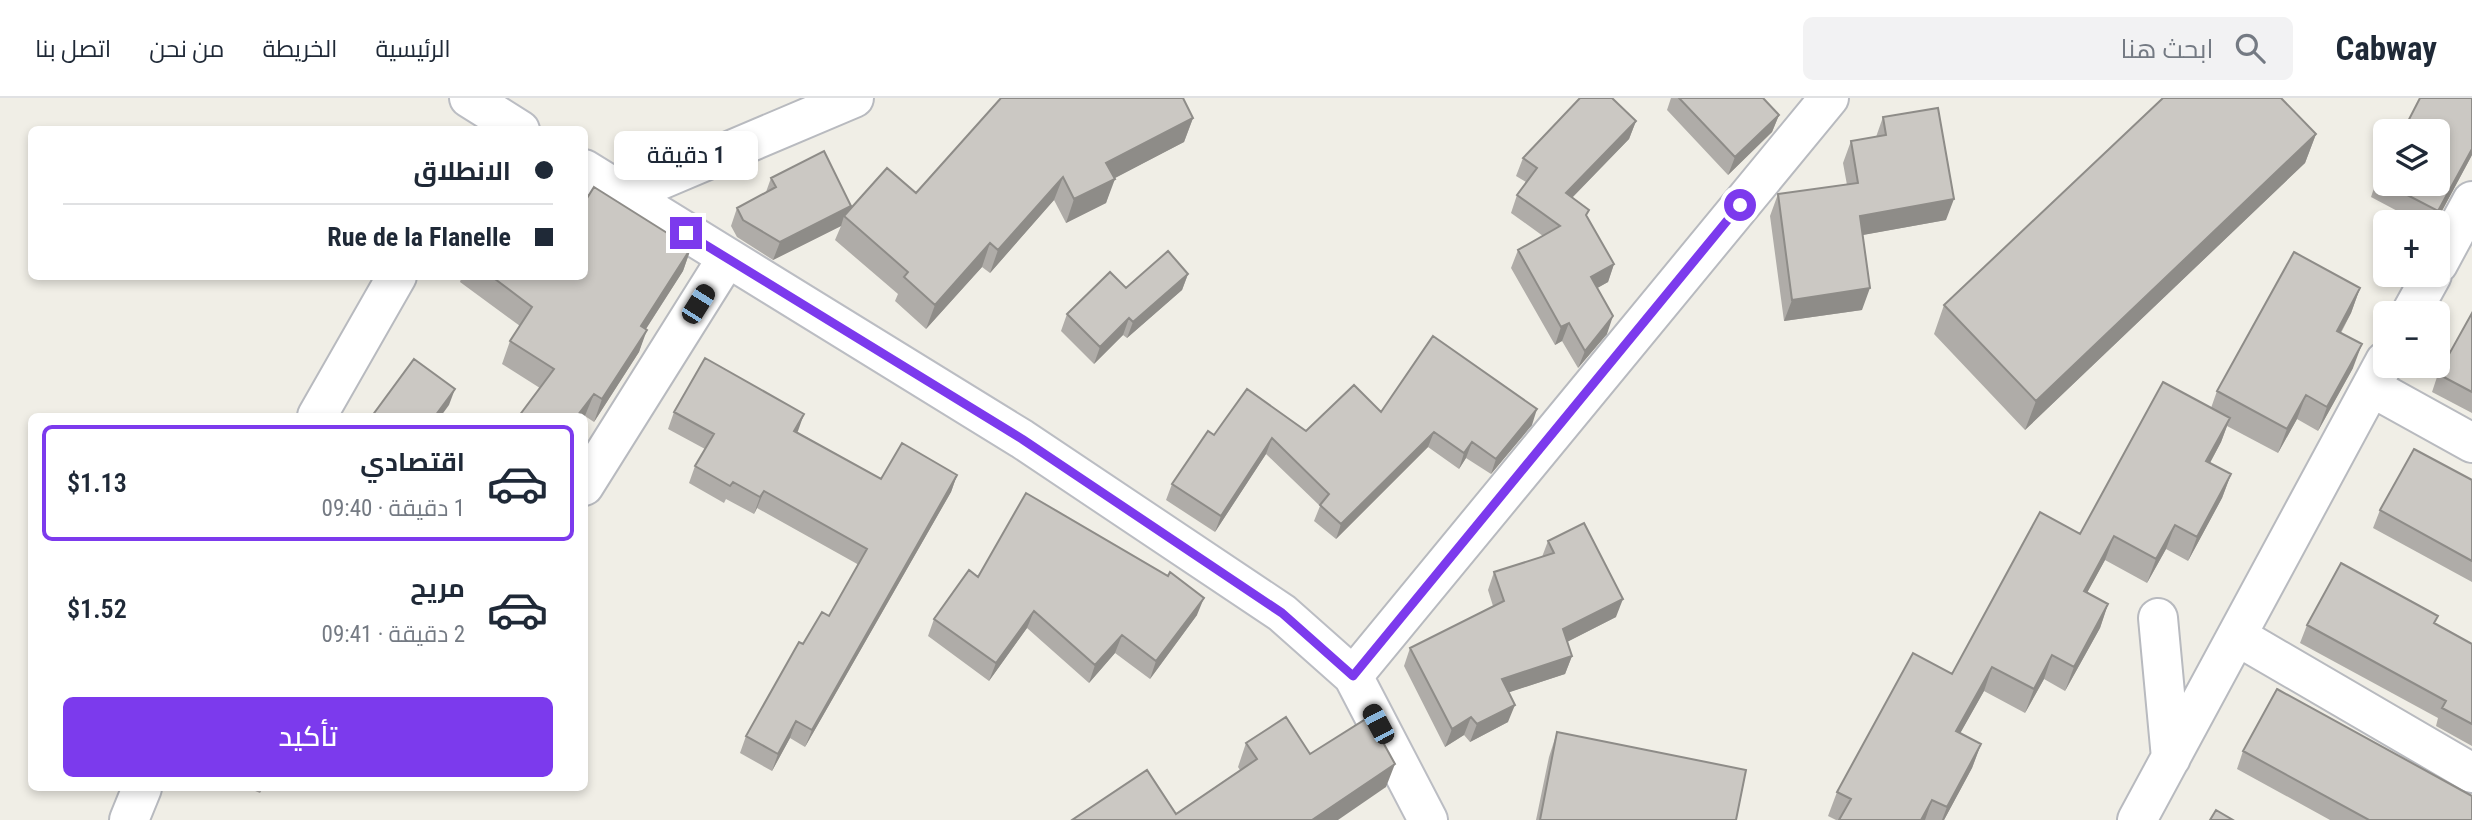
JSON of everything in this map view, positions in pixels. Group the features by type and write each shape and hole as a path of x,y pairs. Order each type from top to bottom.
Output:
{"street":[{"path":"625,195 854,98"},
{"path":"1353,676 1829,98"},
{"path":"588,172 1022,439 1282,613 1353,676 1428,820"},
{"path":"2450,242 2472,201"},
{"path":"588,480 727,258"},
{"path":"319,413 395,280"},
{"path":"2137,820 2376,378"},
{"path":"2383,378 2472,443"},
{"path":"2158,618 2171,758"},
{"path":"2237,636 2472,773"},
{"path":"129,820 141,791"}],"building":[{"path":"1001,98 1183,98 1193,118 1106,163 1115,179 1074,199 1063,177 998,250 990,243 935,305 904,277 908,272 844,216 887,168 916,193"},
{"path":"1580,98 1612,98 1636,121 1566,193 1589,210 1586,215 1614,264 1591,277 1613,316 1585,351 1569,323 1561,327 1518,250 1560,226 1517,195 1537,168 1523,158"},
{"path":"1679,98 1763,98 1779,115 1735,157"},
{"path":"2163,98 2281,98 2316,134 2036,401 1944,305"},
{"path":"2420,98 2472,98 2472,149 2450,189 2450,119 2409,119"},
{"path":"1938,108 1954,199 1860,216 1870,288 1792,300 1778,194 1858,183 1851,141 1886,135 1883,117"},
{"path":"824,151 851,206 780,242 743,220 737,208 776,187 771,178"},
{"path":"594,187 691,248 641,326 647,330 602,399 594,394 579,413 521,413 554,369 510,341 532,307 496,280 588,280 588,197"},
{"path":"2409,196 2446,196 2436,210"},
{"path":"1168,251 1188,274 1133,322 1129,318 1100,347 1067,314 1110,272 1126,288"},
{"path":"2294,252 2360,288 2337,331 2362,344 2327,407 2306,395 2287,429 2217,391"},
{"path":"2472,313 2472,392 2446,378 2450,378 2450,352"},
{"path":"1433,336 1537,409 1496,459 1472,442 1464,453 1434,432 1341,524 1320,505 1329,494 1272,438 1221,516 1172,484 1208,431 1214,435 1247,389 1306,431 1354,385 1381,412"},
{"path":"705,358 804,414 794,431 881,479 902,443 957,475 812,730 796,721 778,754 746,736 799,642 803,644 822,612 829,616 867,549 764,491 760,497 733,482 730,486 695,466 714,434 674,412"},
{"path":"414,359 455,389 437,413 374,413"},
{"path":"2163,382 2230,418 2206,461 2231,474 2197,537 2175,525 2156,559 2114,536 2084,591 2108,604 2074,667 2052,655 2034,689 1992,667 1956,731 1981,744 1947,807 1932,800 1921,820 1839,820 1851,799 1837,792 1913,653 1952,674 2040,512 2080,534"},
{"path":"2414,449 2472,480 2472,561 2380,510"},
{"path":"1026,493 1168,576 1170,572 1204,598 1156,661 1122,635 1095,665 1034,611 996,663 934,619 969,570 978,577"},
{"path":"1584,523 1623,599 1563,629 1572,656 1502,679 1515,705 1477,724 1471,717 1452,729 1410,648 1504,601 1494,572 1554,553 1548,541"},
{"path":"2341,563 2438,616 2434,623 2472,644 2472,724 2442,708 2446,701 2307,625"},
{"path":"2277,689 2472,796 2472,820 2369,820 2243,751"},
{"path":"1286,717 1310,754 1369,717 1395,764 1312,820 1072,820 1147,770 1176,814 1257,759 1246,743"},
{"path":"1557,732 1746,770 1736,820 1540,820"},
{"path":"2216,810 2233,820 2210,820"}],"route":[{"path":"686,233 1022,439 1282,613 1353,676 1740,205"}]}
